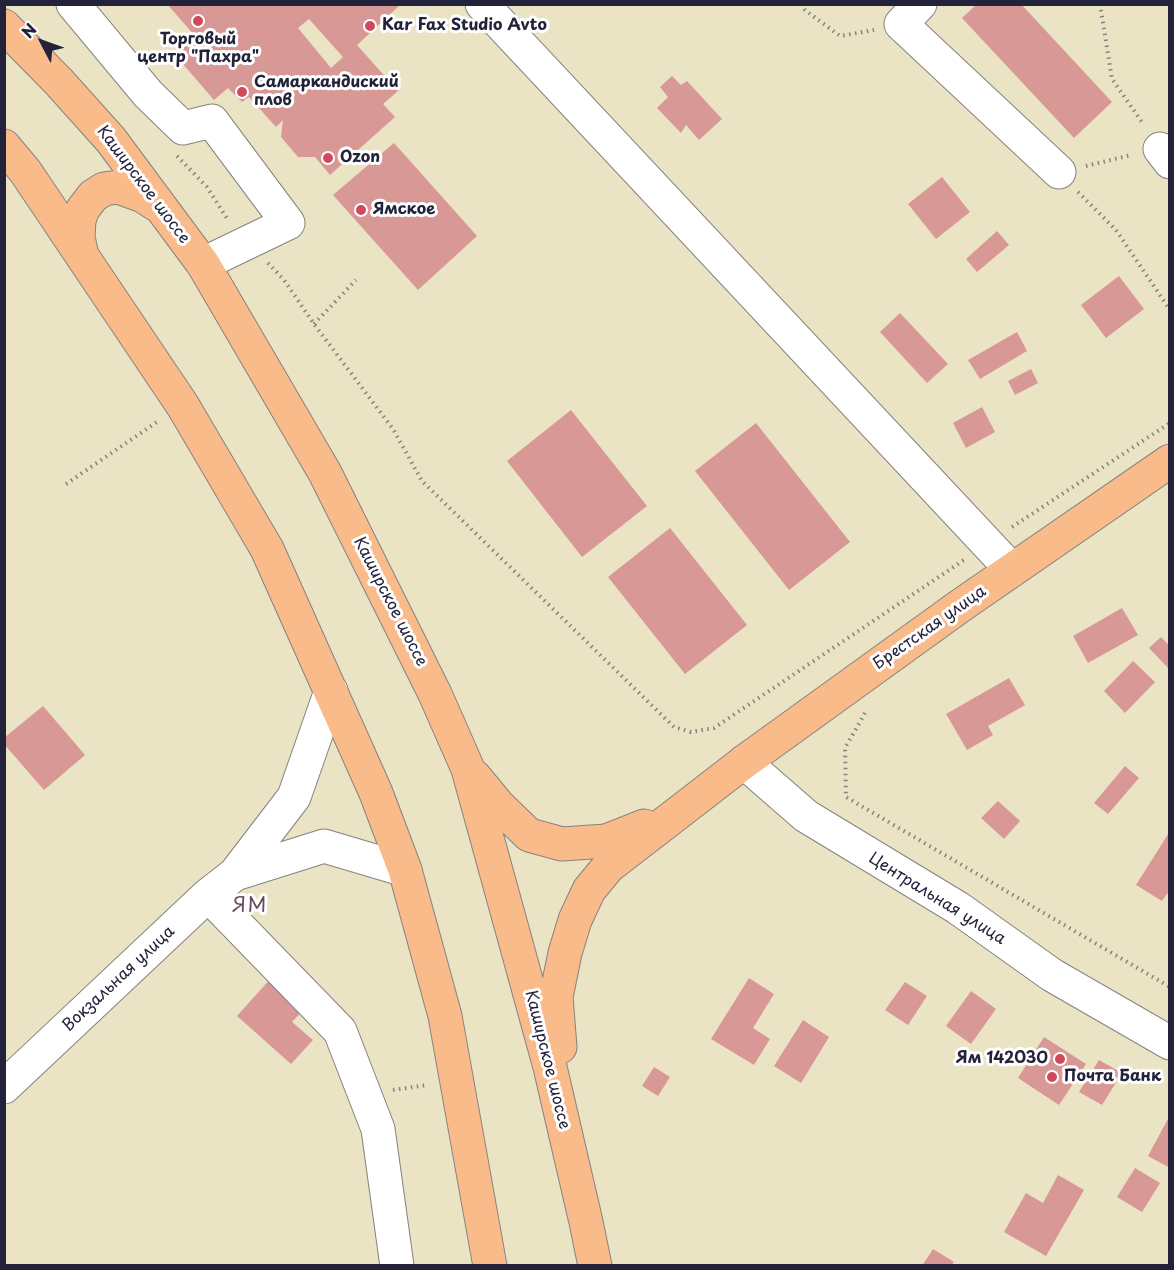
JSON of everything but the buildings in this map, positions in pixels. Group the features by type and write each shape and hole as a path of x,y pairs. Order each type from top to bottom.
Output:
{"main road":[{"name":"Каширское шоссе","path":"4,26 60,82 111,140 203,264 325,473 435,693 468,769 550,1067 594,1266"},
{"path":"4,146 25,171 183,406 267,549 376,794 405,870 445,1016 490,1266"},
{"path":"82,256 78,237 79,220 83,209 93,196 104,189 118,187 130,190 164,209"},
{"name":"Брестская улица","path":"565,1130 556,997 575,920 589,890 608,867 744,762 1012,570 1170,461"},
{"name":"Брестская улица","path":"468,769 498,805 529,835 562,844 606,841 644,826 694,800"}],"street":[{"path":"73,4 148,94 183,128 212,121 288,223 203,264"},
{"path":"482,4 1012,570"},
{"path":"910,14 1059,172"},
{"name":"Вокзальная улица","path":"4,1087 208,895 235,874 294,797 331,691"},
{"name":"Центральная улица","path":"744,762 806,816 958,908 1060,980 1170,1043"},
{"name":"Вокзальная улица","path":"235,874 305,850 324,846 405,870"},
{"path":"208,895 340,1031 378,1129 397,1266"}],"path":[{"path":"801,4 805,10 840,36 910,14"},
{"path":"1059,172 1165,155 1112,79 1100,4"},
{"path":"174,153 207,187 225,217 284,280 393,429 422,481 674,727 691,732 714,728 1170,423"},
{"path":"1059,172 1116,230 1170,310"},
{"path":"314,324 357,280"},
{"path":"66,484 157,422"},
{"path":"866,712 845,748 846,797 1170,987"},
{"path":"364,1094 437,1083"}],"place":[{"name":"Торговый центр \"Пахра\"","path":"198,21"},
{"name":"Kar Fax Studio Avto","path":"370,26"},
{"name":"Самаркандиский плов","path":"242,92"},
{"name":"Ozon","path":"328,158"},
{"name":"Ямское","path":"361,210"},
{"name":"Ям 142030","path":"1060,1059"},
{"name":"Почта Банк","path":"1052,1077"}],"district":[{"name":"ЯМ","path":"250,906"}]}
